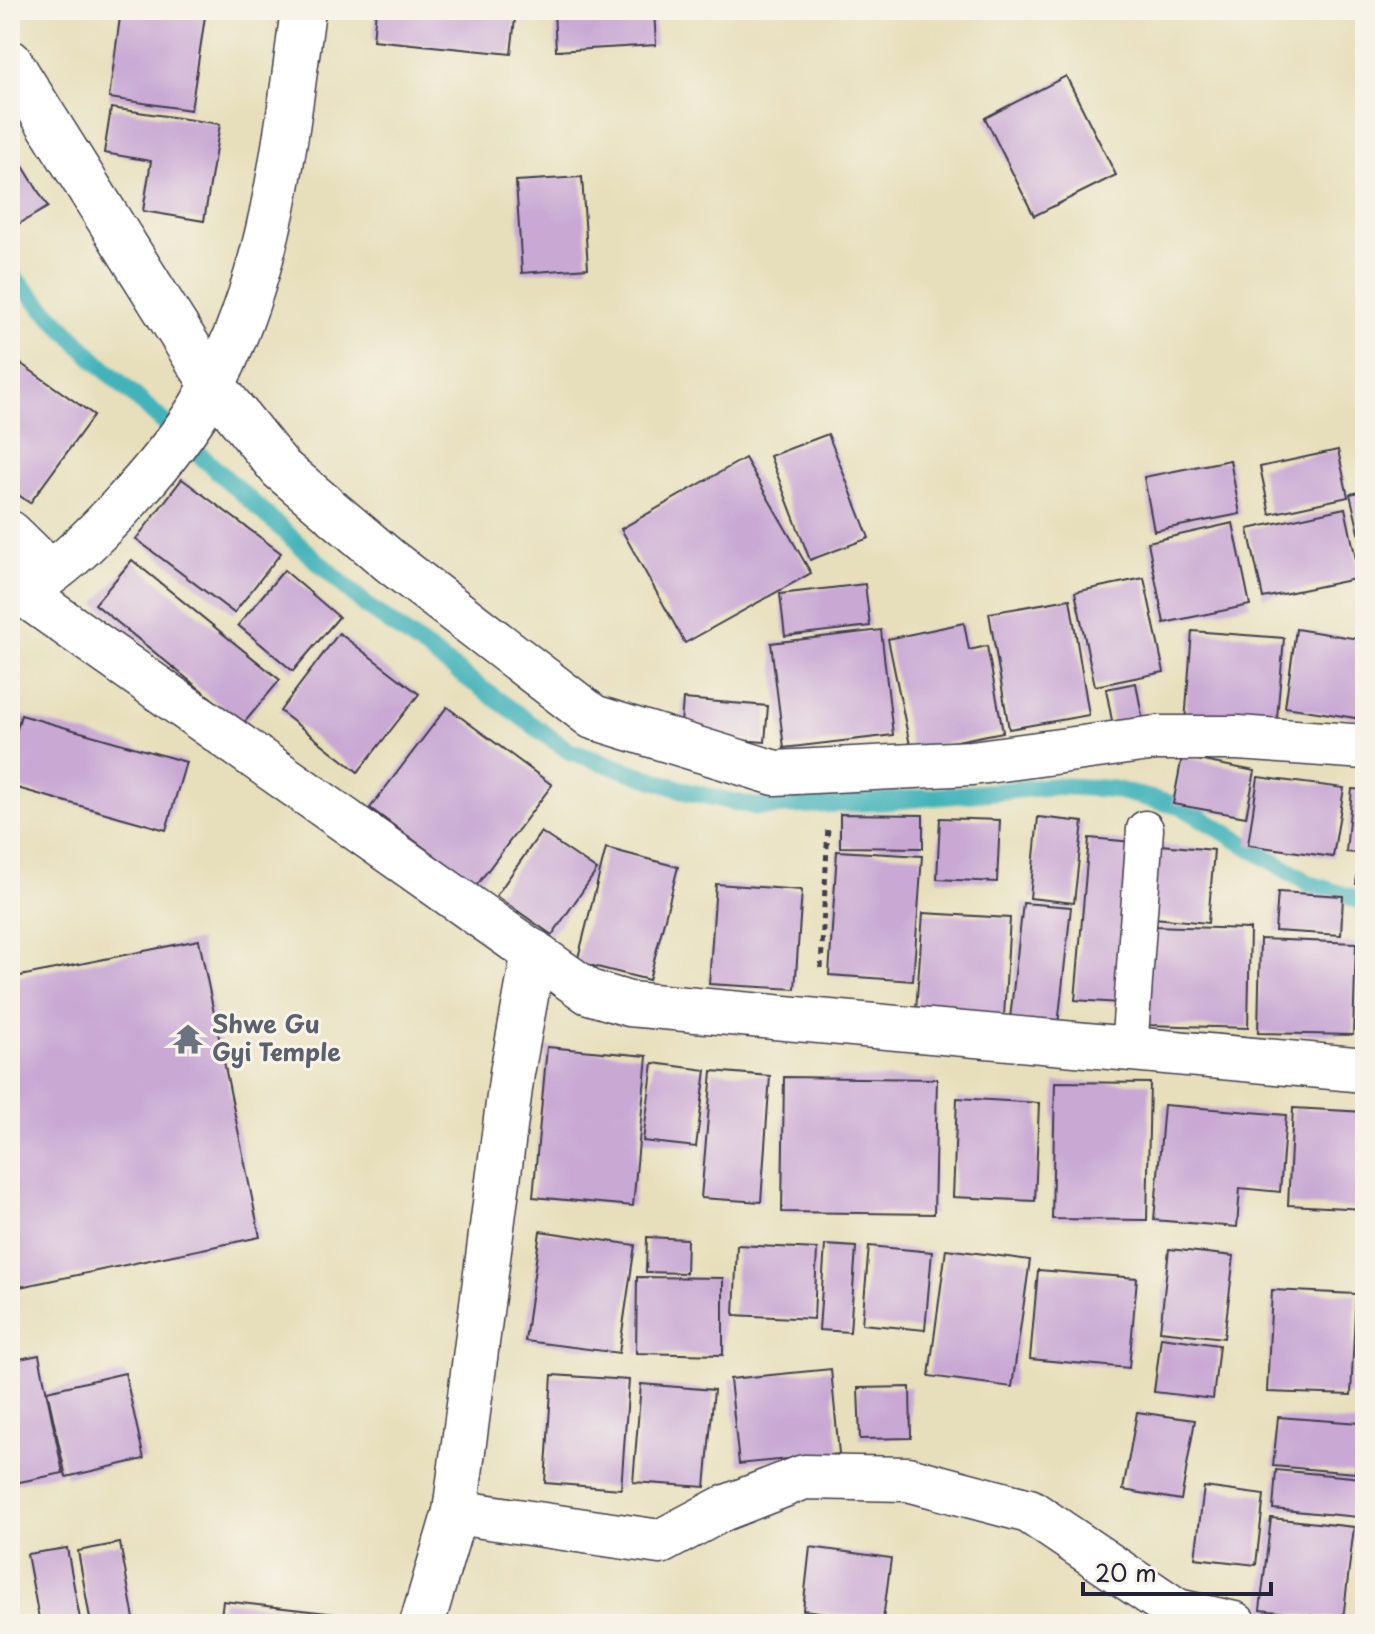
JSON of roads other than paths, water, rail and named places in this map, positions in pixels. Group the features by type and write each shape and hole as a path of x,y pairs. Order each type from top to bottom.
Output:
{"street":[{"path":"27,586 102,527 153,472 205,397 238,327 260,256 284,149 303,10"},
{"path":"10,62 205,397 281,469 402,570 593,717 775,773 972,763 1156,738 1238,738 1365,747"},
{"path":"10,533 27,586 589,992 629,1004 1365,1070"},
{"path":"422,1624 455,1512 512,1073 534,952"},
{"path":"455,1512 660,1542 722,1509 804,1477 908,1479 1029,1511 1177,1611 1234,1624"}],"lane":[{"path":"1129,1050 1145,829"}],"waterway":[{"path":"10,274 97,362 368,607 569,751 689,792 758,807 878,802 1057,786 1112,789 1183,807 1310,884 1365,902"}],"place":[{"name":"Shwe Gu Gyi Temple","path":"188,1039"}]}
